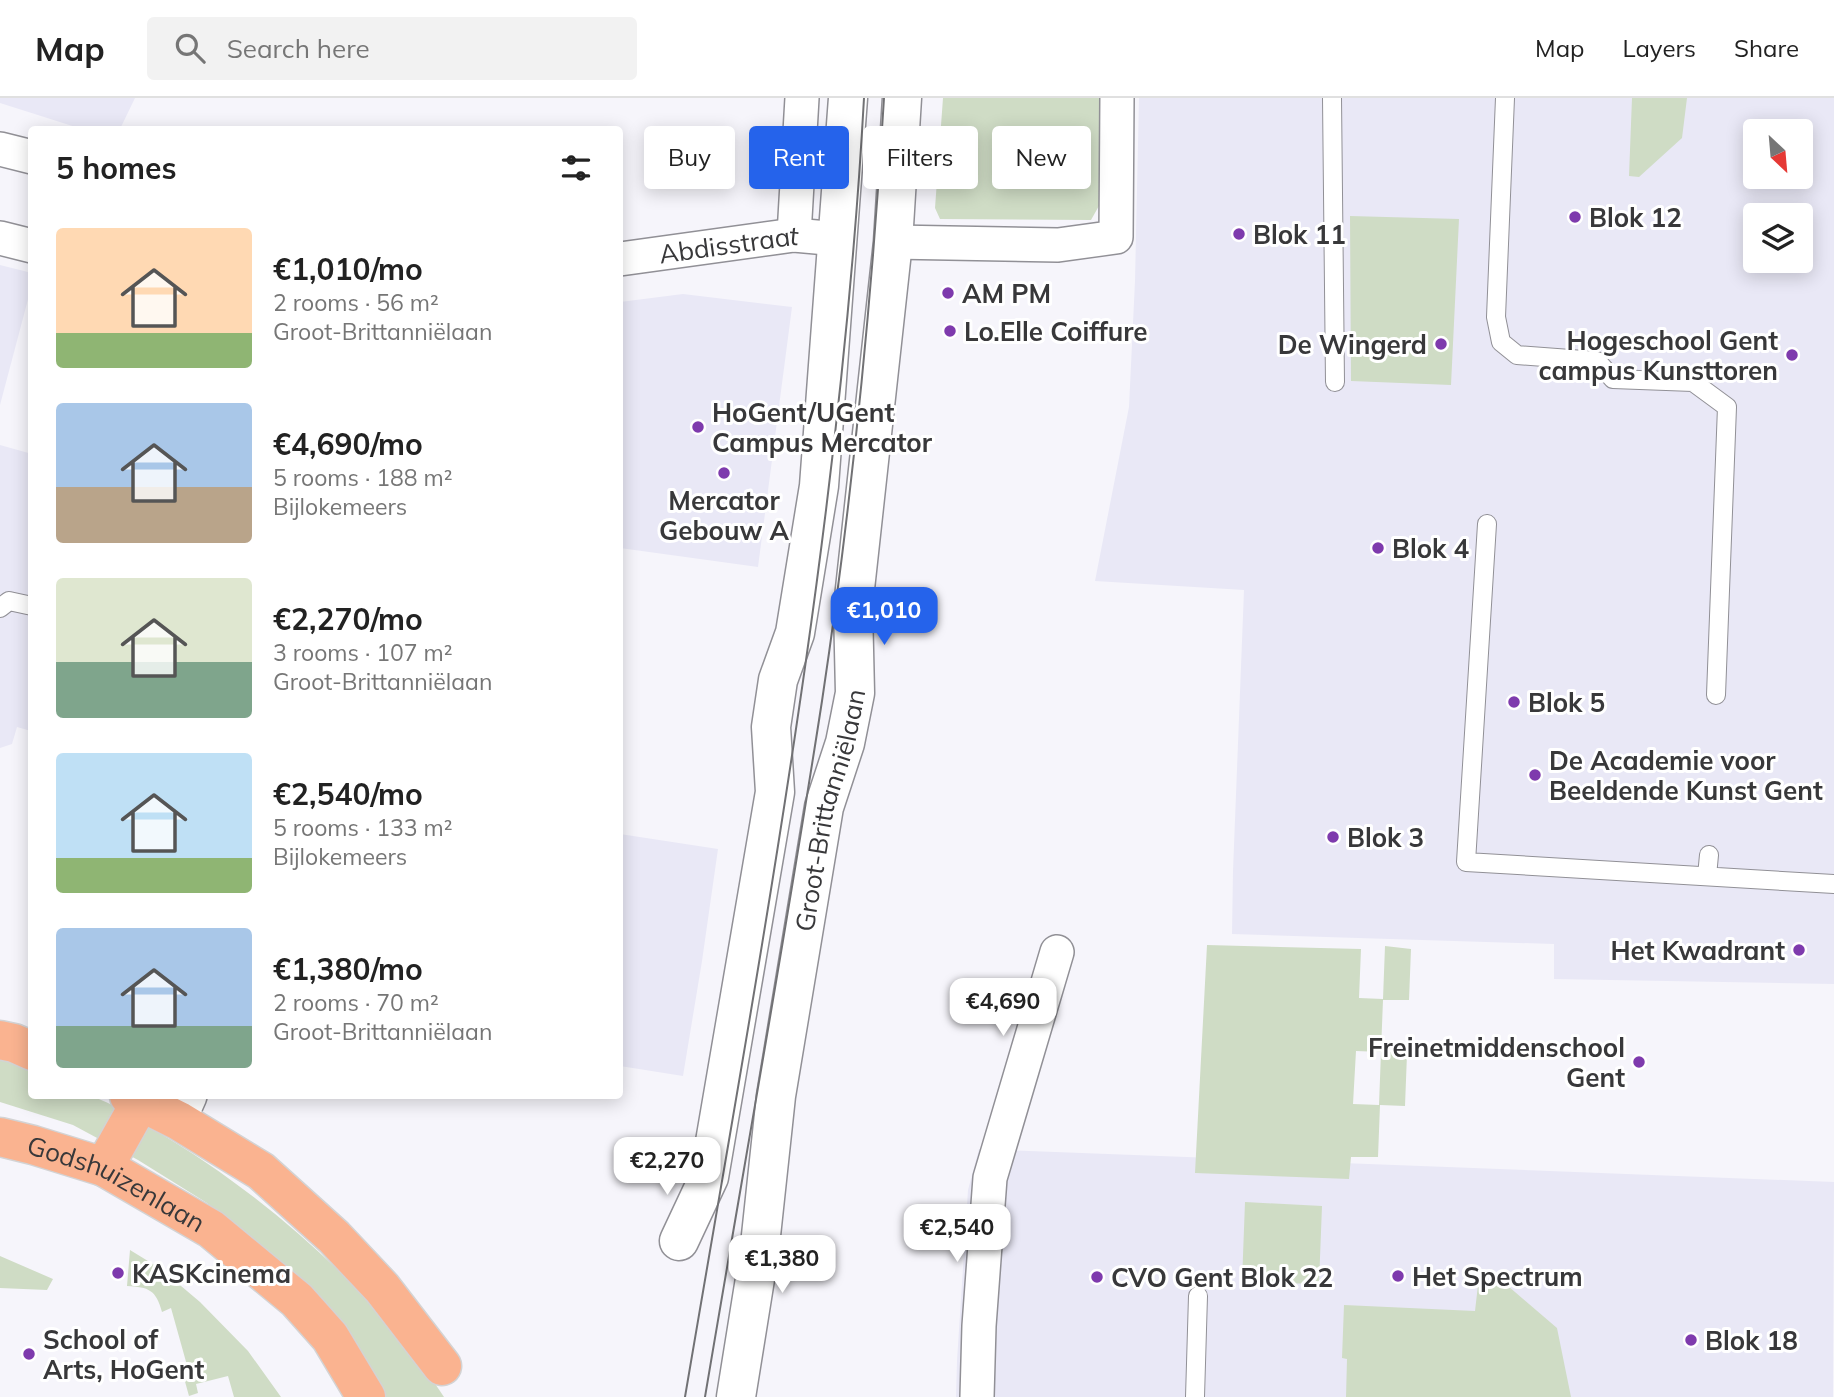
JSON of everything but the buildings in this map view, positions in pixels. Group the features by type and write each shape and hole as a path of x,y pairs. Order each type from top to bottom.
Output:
{"main road":[{"path":"0,1040 28,1049"},
{"path":"104,1167 135,1099"},
{"path":"140,1099 185,1108 261,1171 334,1237 382,1287 442,1366"},
{"name":"Godshuizenlaan","path":"0,1137 104,1167 211,1229 297,1300 330,1337 366,1397"}],"street":[{"path":"794,235 802,98"},
{"name":"Groot-Brittanniëlaan","path":"679,1241 709,1177 775,792 771,727 778,680 795,632 818,486 848,98"},
{"name":"Groot-Brittanniëlaan","path":"736,1397 759,1254 776,1096 824,807 845,743 855,693 853,607 893,242 902,98"},
{"path":"893,242 1058,245 1116,237 1117,98"},
{"path":"0,149 28,156"},
{"name":"Abdisstraat","path":"623,259 794,235 838,239"},
{"path":"0,238 28,245"},
{"path":"977,1397 979,1326 990,1178 1057,952"},
{"path":"709,1177 766,1185"}],"lane":[{"path":"1332,98 1335,382"},
{"path":"1505,98 1496,317 1501,342 1517,355 1597,361 1613,379 1693,382 1727,407 1716,695"},
{"path":"1487,524 1466,862 1834,884"},
{"path":"0,608 9,601 28,605"},
{"path":"1707,876 1709,855"},
{"path":"1195,1397 1198,1296"}],"shaded area":[{"path":"0,98 135,98 121,126 72,126 0,103"},
{"path":"1139,98 1834,98 1834,984 1554,979 1554,944 1232,934 1244,590 1095,581 1129,407"},
{"path":"0,265 28,272 28,299 0,405"},
{"name":"HoGent/UGent Campus Mercator","path":"683,294 792,307 758,567 623,548 623,302"},
{"path":"0,445 28,453 28,730 17,727 12,744 0,748"},
{"path":"623,834 718,849 683,1076 623,1066"},
{"name":"Het Spectrum","path":"979,1149 1834,1182 1833,1397 956,1397 968,1190"}],"green space":[{"path":"943,98 1099,98 1100,204 1091,220 940,219 935,208 936,189 978,189 978,126 941,126"},
{"path":"1632,98 1687,98 1682,138 1639,177 1629,176"},
{"path":"1350,216 1459,219 1451,385 1351,381"},
{"path":"1207,945 1361,949 1359,998 1383,999 1385,946 1411,949 1409,1000 1383,1000 1381,1051 1407,1054 1405,1106 1380,1105 1378,1157 1351,1157 1349,1179 1195,1173","holes":["1356,1051 1381,1052 1379,1105 1353,1104"]},
{"path":"0,1059 28,1069 28,1099 99,1099 220,1172 281,1218 364,1296 405,1341 444,1397 384,1397 267,1250 207,1203 138,1160 73,1125 0,1102"},
{"path":"1245,1202 1322,1206 1319,1284 1242,1282"},
{"path":"130,1250 161,1269 200,1302 248,1351 281,1397 234,1397 228,1376 196,1384 198,1393 189,1396 184,1378 190,1376 171,1308 162,1312 157,1299 150,1291 127,1286"},
{"path":"0,1256 53,1279 47,1290 0,1288"},
{"path":"1478,1285 1508,1286 1557,1328 1571,1397 1346,1397 1347,1359 1342,1358 1344,1305 1475,1311"}],"tram line":[{"path":"685,1397 767,912 816,587 836,425 864,98"},
{"path":"705,1397 794,875 833,626 860,400 884,98"}],"place":[{"name":"Blok 12","path":"1575,217"},
{"name":"Blok 11","path":"1239,234"},
{"name":"AM PM","path":"948,293"},
{"name":"Lo.Elle Coiffure","path":"950,331"},
{"name":"De Wingerd","path":"1441,344"},
{"name":"Hogeschool Gent campus Kunsttoren","path":"1792,355"},
{"name":"HoGent/UGent Campus Mercator","path":"698,427"},
{"name":"Mercator Gebouw A","path":"724,473"},
{"name":"Blok 4","path":"1378,548"},
{"name":"Blok 5","path":"1514,702"},
{"name":"De Academie voor Beeldende Kunst Gent","path":"1535,775"},
{"name":"Blok 3","path":"1333,837"},
{"name":"Het Kwadrant","path":"1799,950"},
{"name":"Freinetmiddenschool Gent","path":"1639,1062"},
{"name":"KASKcinema","path":"118,1273"},
{"name":"Het Spectrum","path":"1398,1276"},
{"name":"CVO Gent Blok 22","path":"1097,1277"},
{"name":"Blok 18","path":"1691,1340"},
{"name":"School of Arts, HoGent","path":"29,1354"}]}
